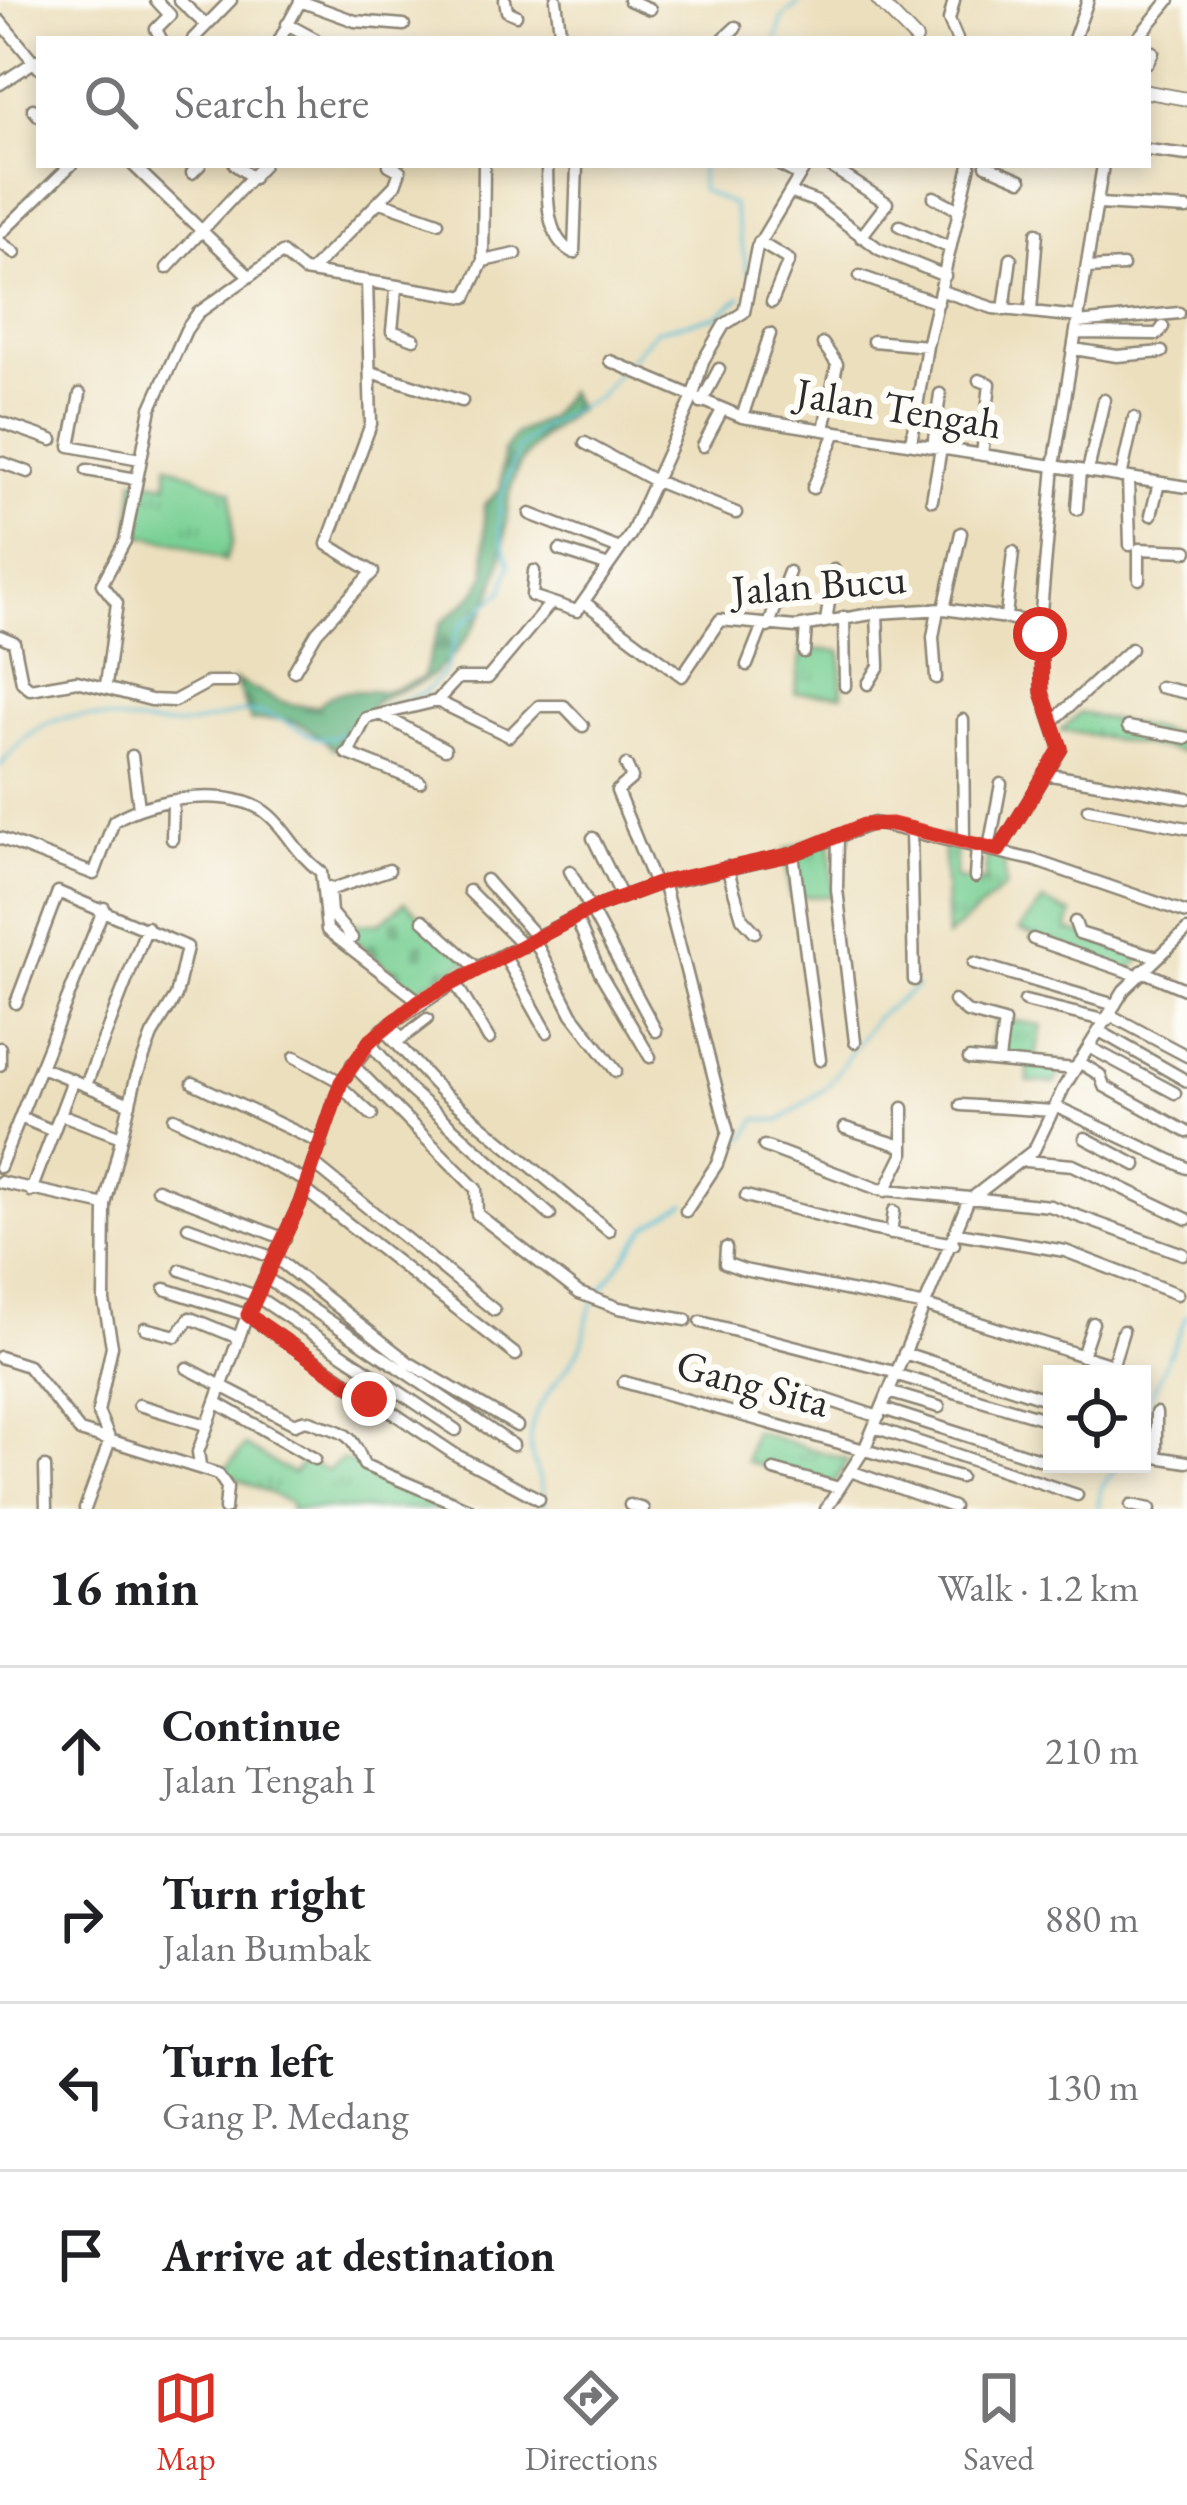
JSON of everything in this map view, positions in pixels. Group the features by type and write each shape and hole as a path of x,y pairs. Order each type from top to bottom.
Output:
{"main road":[{"path":"878,0 909,36"},
{"path":"1151,93 1187,99"}],"street":[{"path":"156,0 170,15 156,29 160,36"},
{"path":"179,0 206,25"},
{"path":"196,36 231,0"},
{"path":"506,0 507,11 516,15"},
{"path":"556,0 561,36"},
{"path":"628,0 650,9"},
{"path":"954,0 949,20 956,36"},
{"path":"1075,36 1088,0"},
{"path":"1139,36 1169,0"},
{"path":"281,36 301,1 356,21 404,25"},
{"path":"0,21 36,61"},
{"path":"287,24 309,36"},
{"path":"726,36 736,27"},
{"path":"0,84 36,63"},
{"path":"1151,150 1187,155"},
{"path":"15,253 0,235 68,168"},
{"path":"136,168 247,274"},
{"path":"239,168 253,178"},
{"path":"167,268 261,168"},
{"path":"311,271 381,202 400,173 393,168"},
{"path":"106,685 117,603 102,584 125,541 151,408 186,330 247,274 282,254 311,271 396,290 466,297 483,261 484,168"},
{"path":"547,168 551,220 561,245 574,253 577,168"},
{"path":"833,168 887,202 861,237"},
{"path":"911,443 927,346 969,168"},
{"path":"993,168 1022,180"},
{"path":"982,846 1045,774 1061,748 1040,679 1040,623 1054,466 1103,168"},
{"path":"697,401 703,361 724,325 739,316 747,303 759,242 803,170"},
{"path":"790,192 817,202 861,237 945,276"},
{"path":"934,197 959,210"},
{"path":"381,202 439,223"},
{"path":"1099,204 1187,209"},
{"path":"900,226 948,247"},
{"path":"1031,311 1037,233"},
{"path":"1094,236 1110,236"},
{"path":"759,242 789,260 772,302"},
{"path":"483,261 516,254"},
{"path":"1004,310 1011,258"},
{"path":"1088,268 1124,266"},
{"path":"860,276 1078,325 1158,334 1162,327"},
{"path":"294,671 317,632 373,572 327,544 369,437 368,281"},
{"path":"396,290 392,331 414,339"},
{"path":"1078,325 1179,313"},
{"path":"742,417 770,334"},
{"path":"874,341 927,346"},
{"path":"813,488 830,431 837,364 823,344"},
{"path":"1074,349 1117,356 1162,352"},
{"name":"Jalan Tengah","path":"610,361 742,417 1187,487"},
{"path":"534,571 531,596 572,612 584,602 617,548 632,534 653,480 719,369"},
{"path":"371,372 462,401"},
{"path":"979,380 990,384 982,455"},
{"path":"80,394 70,446 140,459"},
{"path":"932,500 940,394"},
{"path":"1076,509 1104,400"},
{"path":"703,446 721,412"},
{"path":"1130,545 1125,477 1134,418"},
{"path":"0,422 52,440"},
{"path":"585,442 653,480 736,513"},
{"path":"0,462 28,472"},
{"path":"87,470 136,479"},
{"path":"1151,515 1159,483"},
{"path":"530,514 617,548"},
{"path":"936,677 933,637 961,533"},
{"path":"560,550 606,565"},
{"path":"1138,578 1137,550 1187,550"},
{"path":"1006,616 1013,552"},
{"path":"826,621 834,570"},
{"path":"747,665 789,572"},
{"name":"Jalan Bucu","path":"584,602 682,676 716,622 806,626 844,617 941,609 1040,623"},
{"path":"420,782 345,753 362,722 437,701 458,678 488,678 550,604"},
{"path":"868,684 879,666 877,613"},
{"path":"844,617 845,686"},
{"path":"804,652 806,626"},
{"path":"0,636 14,642 22,682 30,689 70,681 106,685 151,700 174,700 209,682 233,682"},
{"path":"1052,722 1131,649"},
{"path":"1160,687 1187,693"},
{"path":"437,701 509,736 538,706 565,706 583,726"},
{"path":"383,716 445,749"},
{"path":"963,720 982,846"},
{"path":"1128,727 1187,738"},
{"path":"132,756 140,807"},
{"path":"626,765 632,778 620,785 618,794 659,883 728,1132 717,1164 686,1211"},
{"path":"1045,774 1187,798"},
{"path":"975,877 1000,784"},
{"path":"0,838 96,873 114,821 140,807 238,800 267,813 295,853 321,872 327,930 421,1000"},
{"path":"172,803 172,838"},
{"path":"1088,809 1187,828"},
{"path":"200,1465 207,1425 219,1404 239,1338 285,1239 352,1064 386,1026 477,968 591,909 659,883 793,854 874,823 982,846 1187,914"},
{"path":"911,829 914,980"},
{"path":"838,836 839,919 855,1042"},
{"path":"593,838 622,897"},
{"path":"793,854 820,1060"},
{"path":"727,867 742,918 754,932"},
{"path":"329,890 389,870"},
{"path":"326,872 337,925 421,1000"},
{"path":"570,872 656,1031"},
{"path":"486,880 572,1014 616,1071"},
{"path":"16,1003 58,892 188,947 176,996 152,1035 105,1205 104,1301 112,1346 98,1412 110,1440 85,1509"},
{"path":"466,893 529,944"},
{"path":"0,1167 104,908"},
{"path":"575,918 612,996 650,1057"},
{"path":"423,920 477,968"},
{"path":"1075,922 1078,933 1157,957"},
{"path":"86,1085 147,927"},
{"path":"826,1509 866,1448 968,1201 1025,1161 1077,1065 1139,973 1187,930"},
{"path":"1033,939 1187,990"},
{"path":"504,956 547,1033"},
{"path":"974,963 1187,1056"},
{"path":"454,981 489,1039"},
{"path":"954,1001 967,1012 1006,1025 999,1060"},
{"path":"1025,1001 1108,1018 1187,1081"},
{"path":"386,1026 402,1038 427,1019"},
{"path":"386,1026 442,1093 609,1231"},
{"path":"369,1042 410,1090 550,1215"},
{"path":"1089,1047 1174,1093"},
{"path":"0,1048 0,1065"},
{"path":"295,1058 341,1084 372,1115"},
{"path":"969,1059 1077,1065 1100,1075 1104,1086 1187,1132"},
{"path":"352,1064 476,1189 476,1214 579,1293 619,1308 686,1320"},
{"path":"41,1067 130,1104"},
{"path":"31,1191 73,1080"},
{"path":"193,1083 322,1144"},
{"path":"961,1105 1054,1109 1187,1168"},
{"path":"885,1191 902,1160 903,1108"},
{"path":"59,1114 121,1137"},
{"path":"20,1118 53,1131"},
{"path":"174,1118 306,1186 516,1355"},
{"path":"845,1128 902,1146"},
{"path":"1085,1138 1136,1166"},
{"path":"764,1146 885,1191 1075,1212 1183,1254"},
{"path":"1094,1175 1106,1150"},
{"path":"1025,1161 1066,1162 1187,1219"},
{"path":"315,1165 494,1310"},
{"path":"0,1182 105,1205"},
{"path":"158,1189 285,1239"},
{"path":"746,1196 891,1234 1065,1251 1177,1294"},
{"path":"891,1234 894,1211"},
{"path":"188,1226 277,1258 408,1362 517,1426"},
{"path":"726,1248 725,1263 926,1306 1101,1365"},
{"path":"181,1270 256,1296 456,1430"},
{"path":"266,1279 514,1445"},
{"path":"165,1289 248,1315 456,1455 539,1499"},
{"path":"145,1328 178,1336 190,1318 239,1338"},
{"path":"700,1322 1043,1418"},
{"path":"1082,1356 1093,1323"},
{"path":"1113,1365 1123,1331"},
{"path":"904,1352 1043,1398"},
{"path":"0,1357 28,1366 50,1387 74,1426 200,1465 225,1483 225,1509"},
{"path":"187,1368 295,1424 310,1419 342,1429 358,1445 364,1465 469,1509"},
{"name":"Gang Sita","path":"624,1382 960,1477"},
{"path":"789,1387 1077,1495"},
{"path":"888,1393 939,1407"},
{"path":"219,1404 315,1459"},
{"path":"139,1406 207,1425"},
{"path":"1156,1413 1156,1457 1187,1462"},
{"path":"879,1418 1039,1459"},
{"path":"45,1467 46,1509"},
{"path":"774,1470 839,1488"},
{"path":"853,1472 953,1507"},
{"path":"1131,1505 1150,1509"}],"green space":[{"path":"568,391 577,410 546,434 515,476 489,600 450,658 419,683 377,701 334,749 296,723 251,721 235,680 285,702 318,706 340,693 383,691 422,679 441,623 474,595 486,574 484,506 501,488 503,452 515,434 549,417"},
{"path":"168,464 232,492 232,543 225,561 179,543 130,533 135,479 167,484"},
{"path":"802,649 841,651 842,695 795,693"},
{"path":"1187,711 1187,753 1061,730 1080,713 1181,735"},
{"path":"830,832 833,896 790,897 785,850"},
{"path":"943,836 957,840 955,879 985,882 987,847 1004,851 1005,887 947,937"},
{"path":"1043,901 1072,914 1067,930 1148,953 1127,972 1019,930"},
{"path":"405,902 469,960 415,990 337,925 380,923"},
{"path":"998,1019 1042,1025 1035,1061 1065,1062 1055,1083 1028,1082 1028,1061 988,1058"},
{"path":"753,1431 848,1460 830,1489 746,1461"},
{"path":"245,1446 293,1474 305,1460 328,1471 342,1459 456,1509 290,1509 291,1503 223,1472"}],"waterway":[{"path":"777,36 783,17 802,0"},
{"path":"701,168 701,190 733,205 748,273"},
{"path":"625,365 656,330 717,316 741,297"},
{"path":"375,710 425,692 445,671 459,627 503,591 510,565 499,530 500,500 518,449 541,427 599,397 618,372"},
{"path":"0,766 23,741 65,718 183,725 254,712 323,739 347,730 362,717"},
{"path":"730,1142 747,1136 757,1119 780,1121 827,1087 875,1018 917,987"},
{"path":"599,1293 647,1227 686,1203"},
{"path":"543,1509 530,1435 544,1400 581,1346 594,1301"},
{"path":"1151,1413 1152,1394 1187,1315"},
{"path":"1098,1509 1101,1488 1112,1473"}],"route":[{"path":"369,1399 248,1315 300,1203 341,1082 369,1042 419,1001 477,968 595,907 663,882 793,854 874,823 999,850 1009,841 1032,791 1061,748 1042,692 1040,634"}]}
